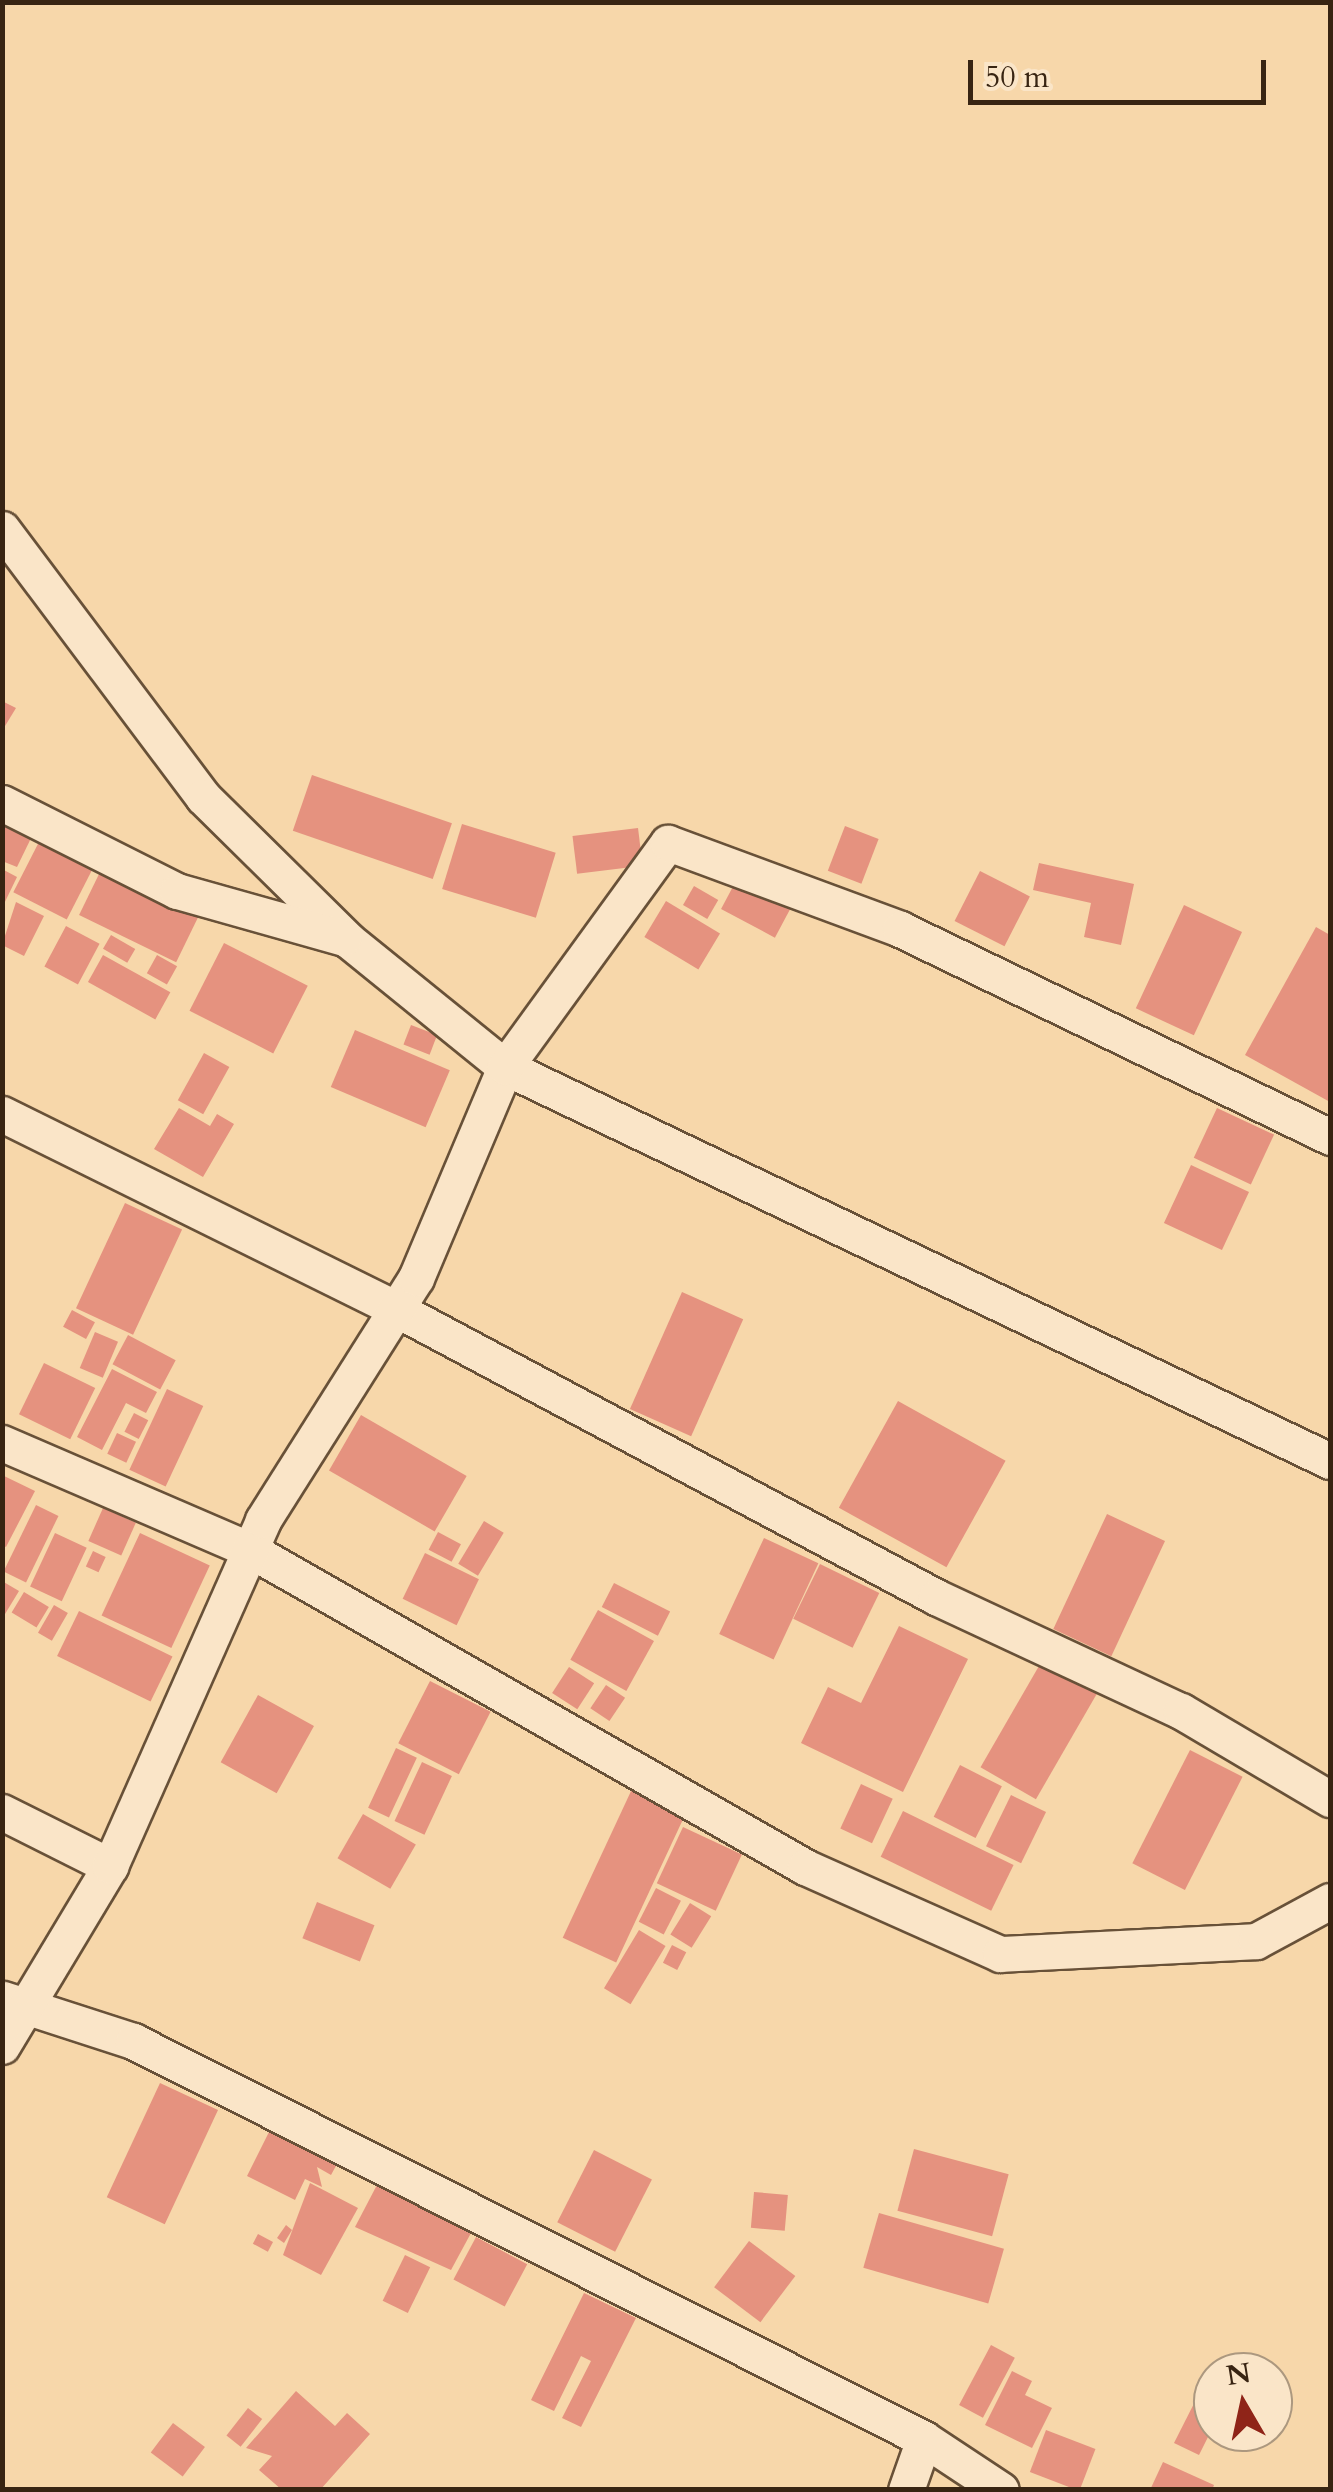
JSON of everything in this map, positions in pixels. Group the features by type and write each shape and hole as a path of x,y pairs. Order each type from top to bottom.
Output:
{"street":[{"path":"2,529 203,796 348,940 504,1067 1330,1461"},
{"path":"2,803 177,891 348,940"},
{"path":"2,2046 12,2002 110,1866 250,1550 396,1310 504,1067 668,843 900,929 1330,1137"},
{"path":"2,1114 396,1310 936,1597 1181,1710 1330,1798"},
{"path":"2,1442 250,1550 805,1867 1000,1954 1256,1941 1330,1901"},
{"path":"2,1812 110,1866"},
{"path":"12,2002 133,2041 924,2439 1000,2490"},
{"path":"906,2490 924,2439"}],"building":[{"path":"2,701 16,708 2,731"},
{"path":"312,775 452,823 433,879 293,831"},
{"path":"2,818 34,832 17,867 2,861"},
{"path":"462,824 556,853 536,918 442,889"},
{"path":"845,826 879,839 861,884 828,871"},
{"path":"638,828 643,866 577,874 572,836"},
{"path":"41,838 94,865 67,920 13,892"},
{"path":"1039,863 1134,884 1121,945 1084,937 1091,903 1033,890"},
{"path":"2,869 17,877 2,908"},
{"path":"101,870 198,917 176,962 79,915"},
{"path":"980,871 1030,896 1004,946 955,921"},
{"path":"737,879 791,908 775,938 721,909"},
{"path":"694,886 718,900 707,919 683,905"},
{"path":"666,901 720,933 698,969 644,937"},
{"path":"16,902 44,916 24,956 2,945"},
{"path":"1184,905 1242,932 1194,1035 1136,1008"},
{"path":"66,926 100,944 78,984 44,967"},
{"path":"1316,927 1330,935 1330,1102 1245,1055"},
{"path":"111,935 135,949 127,963 103,949"},
{"path":"224,943 308,986 273,1053 189,1011"},
{"path":"103,955 170,992 155,1019 88,982"},
{"path":"157,955 177,966 167,985 147,973"},
{"path":"411,1025 437,1035 430,1055 403,1045"},
{"path":"355,1030 450,1070 426,1127 331,1087"},
{"path":"204,1053 229,1067 203,1114 178,1100"},
{"path":"179,1108 210,1126 217,1114 234,1124 203,1177 154,1149"},
{"path":"1217,1108 1274,1135 1251,1184 1194,1158"},
{"path":"1191,1165 1249,1192 1222,1250 1164,1223"},
{"path":"125,1203 182,1230 133,1335 76,1308"},
{"path":"682,1292 743,1319 691,1436 630,1409"},
{"path":"72,1310 95,1322 86,1339 63,1327"},
{"path":"95,1332 118,1342 103,1378 80,1368"},
{"path":"128,1335 176,1360 160,1389 113,1364"},
{"path":"44,1363 95,1388 70,1439 19,1414"},
{"path":"112,1369 157,1392 146,1413 126,1403 102,1450 77,1437"},
{"path":"167,1389 203,1406 166,1487 129,1470"},
{"path":"898,1401 1006,1461 946,1567 839,1508"},
{"path":"134,1413 148,1420 139,1439 124,1432"},
{"path":"361,1415 467,1476 435,1531 329,1470"},
{"path":"117,1433 136,1442 126,1463 107,1454"},
{"path":"2,1475 35,1491 6,1547 2,1545"},
{"path":"36,1505 58,1516 26,1582 4,1572"},
{"path":"103,1508 136,1523 121,1556 88,1541"},
{"path":"1107,1514 1165,1541 1111,1656 1053,1629"},
{"path":"484,1521 504,1533 478,1576 458,1564"},
{"path":"438,1532 461,1544 452,1562 429,1550"},
{"path":"55,1533 87,1548 62,1601 30,1586"},
{"path":"140,1533 210,1566 171,1648 102,1615"},
{"path":"764,1538 818,1563 774,1659 719,1634"},
{"path":"93,1551 106,1557 99,1572 86,1566"},
{"path":"425,1553 479,1579 457,1625 403,1599"},
{"path":"820,1564 879,1593 853,1648 793,1619"},
{"path":"2,1581 19,1591 2,1619"},
{"path":"614,1583 670,1612 658,1636 602,1607"},
{"path":"24,1592 49,1607 36,1628 12,1613"},
{"path":"54,1605 68,1613 52,1641 38,1633"},
{"path":"598,1610 654,1641 626,1691 570,1660"},
{"path":"79,1611 172,1657 151,1702 57,1656"},
{"path":"899,1626 968,1659 903,1792 801,1743 828,1687 861,1703"},
{"path":"1043,1659 1098,1691 1036,1799 980,1767"},
{"path":"569,1667 594,1683 577,1709 552,1693"},
{"path":"430,1681 491,1712 459,1774 398,1743"},
{"path":"606,1685 625,1698 609,1721 590,1708"},
{"path":"258,1695 314,1726 277,1793 221,1762"},
{"path":"396,1748 417,1758 389,1818 368,1808"},
{"path":"1190,1750 1243,1777 1185,1890 1132,1863"},
{"path":"422,1762 452,1776 424,1835 395,1821"},
{"path":"960,1765 1002,1786 976,1838 934,1817"},
{"path":"861,1784 893,1799 872,1843 840,1828"},
{"path":"632,1789 685,1814 616,1963 563,1938"},
{"path":"1011,1795 1046,1812 1021,1863 986,1846"},
{"path":"903,1811 1014,1865 991,1911 881,1857"},
{"path":"363,1814 416,1844 390,1889 338,1858"},
{"path":"683,1827 742,1854 716,1911 657,1883"},
{"path":"656,1888 681,1901 664,1935 639,1922"},
{"path":"317,1902 374,1925 360,1961 302,1938"},
{"path":"690,1903 711,1916 692,1948 670,1934"},
{"path":"639,1930 666,1946 631,2004 604,1988"},
{"path":"672,1945 686,1952 677,1970 663,1963"},
{"path":"160,2083 218,2110 165,2224 107,2197"},
{"path":"270,2130 337,2164 331,2175 317,2167 322,2187 305,2179 295,2200 247,2176"},
{"path":"914,2149 1009,2174 992,2236 897,2211"},
{"path":"594,2150 652,2180 615,2252 557,2222"},
{"path":"310,2183 358,2208 321,2275 283,2255"},
{"path":"378,2183 471,2233 451,2270 355,2227"},
{"path":"754,2192 788,2195 785,2231 751,2228"},
{"path":"879,2213 1004,2249 988,2304 863,2268"},
{"path":"286,2225 292,2230 284,2243 277,2238"},
{"path":"258,2234 273,2242 268,2252 253,2244"},
{"path":"476,2237 527,2264 505,2307 453,2279"},
{"path":"749,2241 795,2276 760,2322 714,2287"},
{"path":"405,2255 430,2267 408,2313 383,2301"},
{"path":"584,2293 636,2318 581,2427 562,2418 591,2361 581,2356 554,2411 531,2400"},
{"path":"991,2345 1015,2358 983,2418 959,2405"},
{"path":"1012,2371 1032,2381 1025,2395 1052,2408 1032,2448 985,2425"},
{"path":"296,2391 335,2426 347,2413 370,2434 320,2490 282,2490 259,2470 272,2456 246,2448"},
{"path":"1193,2405 1193,2452 1200,2452 1199,2455 1174,2443"},
{"path":"248,2408 262,2419 241,2447 226,2436"},
{"path":"173,2423 205,2447 183,2477 151,2453"},
{"path":"1046,2430 1095,2449 1080,2490 1030,2472"},
{"path":"1163,2462 1214,2485 1212,2490 1150,2490"}]}
